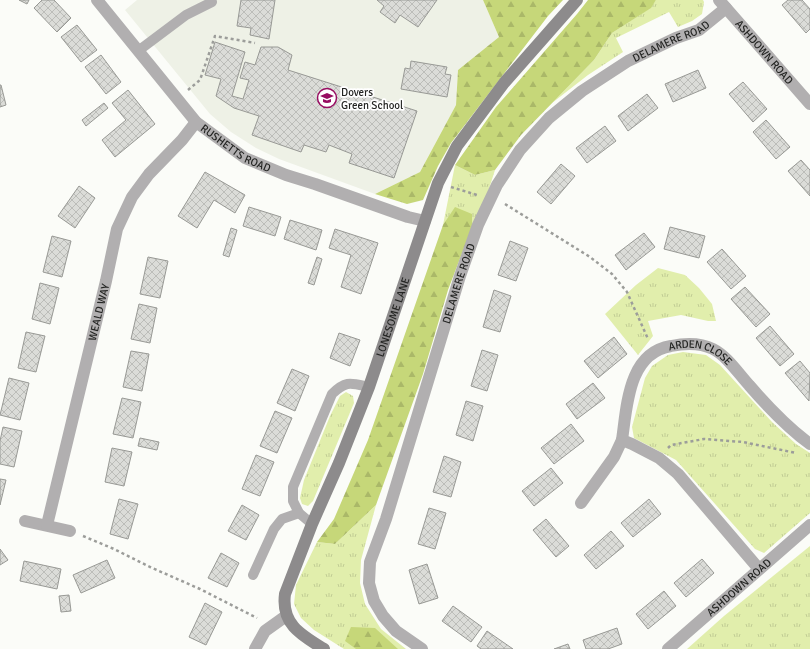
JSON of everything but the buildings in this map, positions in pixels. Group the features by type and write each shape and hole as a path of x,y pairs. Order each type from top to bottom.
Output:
{"street":[{"name":"RUSHETTS ROAD","path":"97,0 196,122 245,158 286,175 408,217 425,221"},
{"name":"LONESOME LANE","path":"286,616 283,605 285,594 312,524 339,463 369,387 438,183 456,146 499,90 577,0"},
{"name":"ASHDOWN ROAD","path":"723,4 810,104"},
{"name":"DELAMERE ROAD","path":"422,649 396,631 383,616 374,601 369,583 370,562 386,519 460,276 478,225 490,198 520,150 549,118 582,91 628,61 676,38 699,30 723,4"},
{"name":"WEALD WAY","path":"47,525 106,281 117,229 132,197 148,174 182,140 196,122"},
{"name":"ARDEN CLOSE","path":"581,503 614,457 622,440 634,374 642,363 654,352 669,346 699,344 713,349 726,359 771,410 793,432 810,444"},
{"path":"622,440 659,458 678,474 759,569"},
{"path":"25,521 70,531"},
{"name":"ASHDOWN ROAD","path":"668,649 810,525"},
{"path":"255,649 265,632 286,616 303,636 324,649"}],"lane":[{"path":"138,51 186,15 212,2"},
{"path":"312,524 300,513 292,501 293,487 332,394 340,386 350,383 369,387"},
{"path":"253,575 274,529 282,519 300,513"}],"path":[{"path":"177,99 200,80 215,36 256,43"},
{"path":"438,183 490,198 504,204 590,257 612,274 626,292 654,352"},
{"path":"659,458 671,445 704,439 743,442 797,453"},
{"path":"70,531 114,549 150,568 200,589 256,618 286,616"}],"shaded area":[{"name":"Dovers Green School","path":"137,0 483,0 499,37 458,70 456,105 420,172 375,194 279,159 256,148 231,132 210,114 125,10"}],"green space":[{"path":"483,0 563,0 548,16 451,143 438,166 423,200 407,204 375,194 420,172 456,105 458,70 499,37"},
{"path":"588,0 656,0 651,8 612,33 594,60 521,135 495,170 475,175 455,165 496,107"},
{"path":"656,0 703,0 702,14 692,21 678,27 669,12 616,38 623,52 588,75 552,103 594,60 612,33 650,8"},
{"path":"455,165 475,175 495,170 487,195 472,227 443,225"},
{"path":"455,207 472,214 472,227 448,290 423,374 376,505 335,544 317,542 334,519 368,440 443,225"},
{"path":"658,268 685,275 699,288 712,304 716,321 708,321 681,315 648,321 653,336 638,355 605,314 636,285"},
{"path":"683,352 706,355 720,365 772,422 796,444 810,453 810,513 764,553 755,549 676,460 634,438 632,427 645,378 652,366 668,355"},
{"path":"346,392 353,396 354,403 313,501 308,506 302,504 300,498 304,480 330,416 340,396"},
{"path":"376,505 361,560 360,583 365,604 381,629 406,649 344,649 314,630 301,618 294,604 296,585 317,542 335,544"},
{"path":"810,546 810,649 687,649 724,616"},
{"path":"351,627 375,628 398,649 356,649 345,641"}],"place":[{"name":"Dovers Green School","path":"327,98"}]}
